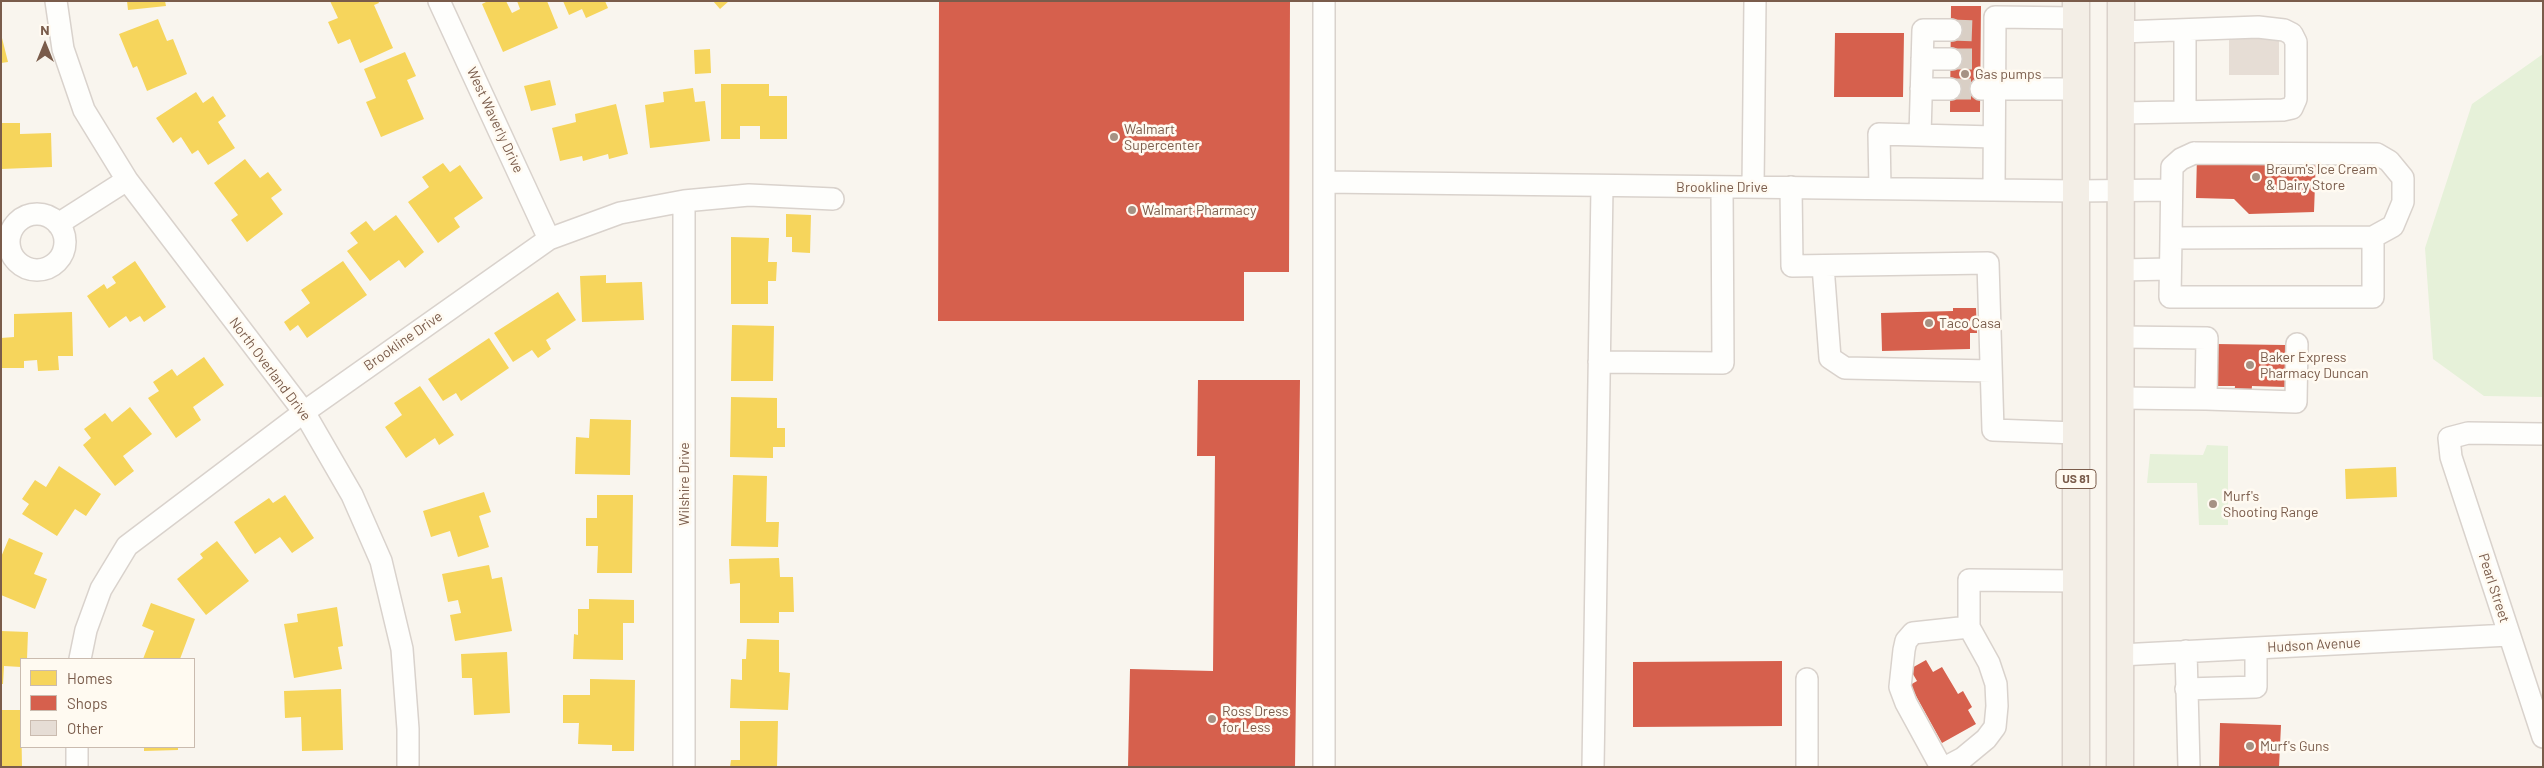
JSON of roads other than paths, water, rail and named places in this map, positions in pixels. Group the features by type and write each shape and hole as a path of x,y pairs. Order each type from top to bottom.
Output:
{"main road":[{"path":"2120,767 2121,1"},
{"name":"US 81","path":"2076,10 2076,767"}],"street":[{"name":"North Overland Drive","path":"56,1 63,49 84,110 127,180 304,412 352,494 381,561 402,649 408,729 408,767"},
{"name":"West Waverly Drive","path":"439,1 549,239"},
{"path":"1324,1 1324,767"},
{"path":"1753,187 1755,1"},
{"path":"1994,190 1994,137 1987,89 1988,31 1995,17 2076,10"},
{"path":"2121,32 2258,27 2284,30 2292,34 2296,42 2296,99 2292,108 2283,110 2121,113"},
{"path":"1920,135 1923,30 1951,30"},
{"path":"2185,30 2185,112"},
{"path":"1922,59 1951,59"},
{"path":"1921,89 1950,89"},
{"path":"1987,89 2076,89"},
{"path":"1880,188 1879,134 1994,137"},
{"path":"2171,238 2373,237 2393,226 2403,202 2403,178 2389,161 2377,154 2194,153 2181,159 2172,167 2170,297 2372,297 2373,237"},
{"path":"58,224 127,180"},
{"name":"Brookline Drive","path":"1324,182 1602,187 1791,187 2076,191 2171,190"},
{"path":"1593,767 1602,187"},
{"path":"1599,362 1723,363 1722,187"},
{"path":"1791,187 1792,266 1988,264 1993,430 2076,434"},
{"name":"Brookline Drive","path":"80,658 86,630 100,589 127,546 304,412 549,239 620,213 684,201 749,195 833,198"},
{"name":"Wilshire Drive","path":"684,201 684,767"},
{"path":"1823,266 1830,358 1845,368 1991,371"},
{"path":"2121,270 2170,269"},
{"path":"2121,337 2206,338 2206,399"},
{"path":"2120,398 2296,402 2297,344"},
{"name":"Pearl Street","path":"2543,434 2468,433 2449,438 2451,457 2543,738"},
{"path":"1946,767 1963,758 1986,739 1995,727 1997,706 1996,684 1989,662 1969,627 1969,580 2076,581"},
{"path":"1941,767 1906,703 1900,687 1904,650 1906,641 1913,633 1969,627"},
{"name":"Hudson Avenue","path":"2120,654 2509,636"},
{"path":"2186,689 2256,687 2256,648"},
{"path":"2186,651 2189,767"},
{"path":"1807,679 1807,767"},
{"path":"77,748 77,767"}],"tunnel":[{"path":"1951,30 1980,31"},
{"path":"1951,59 1980,59"},
{"path":"1950,89 1980,89"}],"place":[{"name":"Gas pumps","path":"1965,74"},
{"name":"Walmart Supercenter","path":"1114,137"},
{"name":"Braum's Ice Cream & Dairy Store","path":"2256,177"},
{"name":"Walmart Pharmacy","path":"1132,210"},
{"name":"Taco Casa","path":"1929,323"},
{"name":"Baker Express Pharmacy Duncan","path":"2250,365"},
{"name":"Murf's Shooting Range","path":"2213,504"},
{"name":"Ross Dress for Less","path":"1212,719"},
{"name":"Murf's Guns","path":"2250,746"}]}
